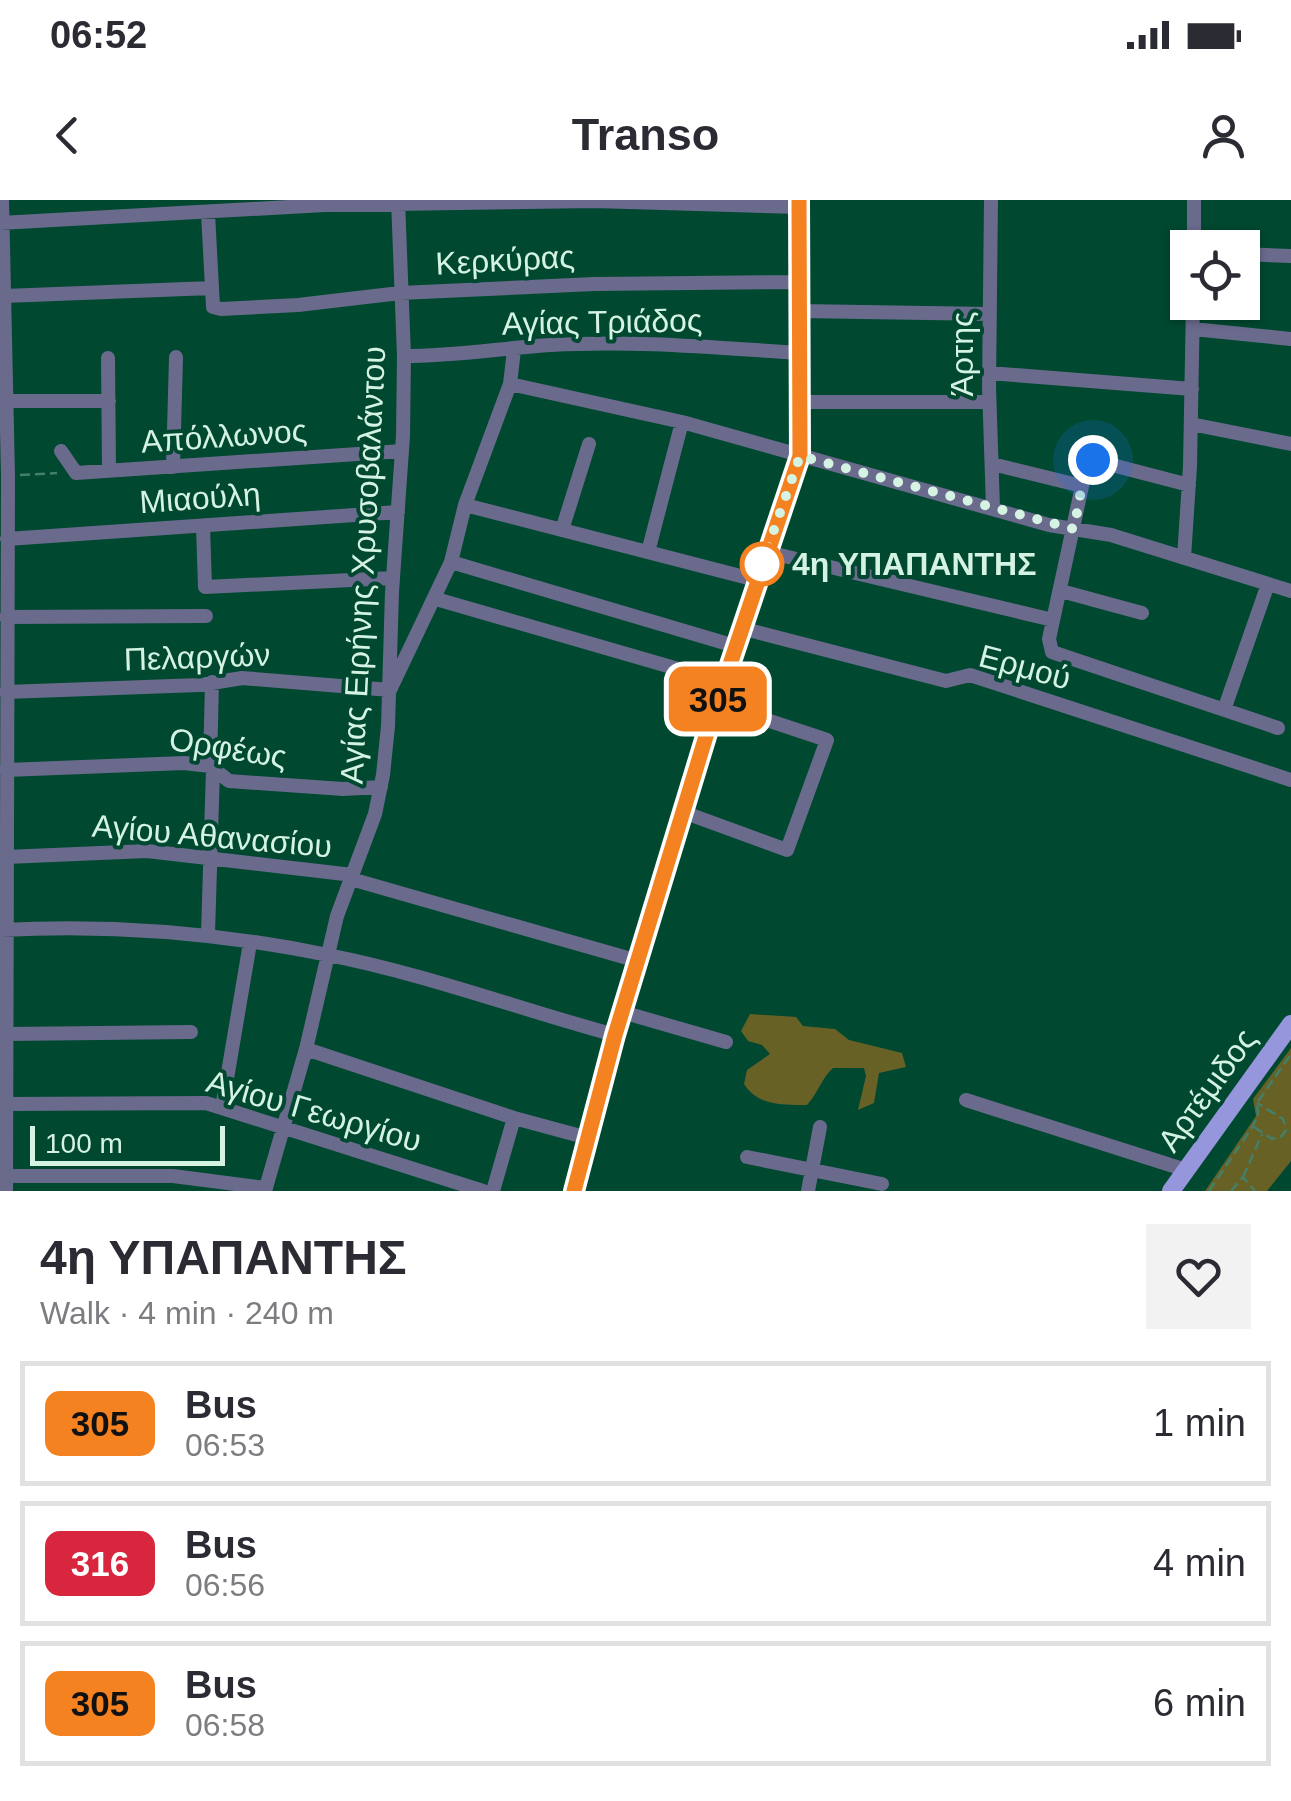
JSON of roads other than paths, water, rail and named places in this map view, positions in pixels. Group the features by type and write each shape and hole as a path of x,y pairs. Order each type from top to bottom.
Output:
{"main road":[{"name":"Αρτέμιδος","path":"1172,1191 1291,1024"}],"street":[{"path":"2,200 7,539 3,582 6,1183 173,1176 265,1189"},
{"name":"Άρτης","path":"990,200 992,508"},
{"path":"1194,200 1194,230"},
{"path":"1,223 215,208 398,203 799,203 800,456 716,704 615,1035 574,1191"},
{"name":"Αγίας Ειρήνης Χρυσοβαλάντου","path":"265,1189 306,1050 337,916 376,814 380,787 390,690 402,451 404,356 398,203"},
{"path":"4,296 212,288 215,208"},
{"path":"1260,255 1291,256"},
{"name":"Κερκύρας","path":"212,288 213,307 298,305 400,292 594,284 800,282"},
{"path":"800,311 990,314"},
{"path":"1184,558 1192,320"},
{"path":"1192,328 1291,339"},
{"name":"Αγίας Τριάδος","path":"404,356 606,344 800,353"},
{"path":"390,690 451,562 465,504 510,384 514,350"},
{"path":"173,467 176,357"},
{"path":"108,358 109,471"},
{"path":"989,373 1192,389"},
{"path":"510,384 682,422 992,508 1074,529 1111,534 1291,591"},
{"path":"5,410 108,401"},
{"path":"800,402 989,402"},
{"path":"648,552 682,422"},
{"path":"1191,424 1291,444"},
{"path":"562,530 589,444"},
{"name":"Απόλλωνος","path":"62,451 76,473 402,451"},
{"path":"1189,485 1090,460 1086,463 1048,646 1058,656 1278,728"},
{"path":"992,464 1082,486"},
{"path":"465,504 756,580"},
{"name":"Μιαούλη","path":"7,539 398,512"},
{"path":"203,526 205,587 393,578"},
{"path":"766,552 1052,620"},
{"path":"451,562 735,646"},
{"path":"1224,710 1268,584"},
{"path":"1061,591 1142,613"},
{"path":"436,599 723,682"},
{"path":"6,618 206,616"},
{"name":"Ερμού","path":"741,628 948,681 970,675 1291,780"},
{"name":"Πελαργών","path":"6,692 200,686 242,678 390,690"},
{"path":"208,934 212,682"},
{"path":"683,812 788,850 827,740 716,704"},
{"name":"Ορφέως","path":"6,770 184,762 211,767 229,781 343,789 380,787"},
{"name":"Αγίου Αθανασίου","path":"4,859 124,850 352,877 638,960"},
{"path":"3,930 208,934 328,955 431,980 615,1035"},
{"path":"222,1108 250,943"},
{"path":"622,1012 726,1042"},
{"path":"4,1044 191,1032"},
{"path":"306,1050 588,1138"},
{"path":"966,1100 1186,1170"},
{"name":"Αγίου Γεωργίου","path":"6,1104 206,1103 484,1191"},
{"path":"493,1191 514,1118"},
{"path":"808,1191 820,1127"},
{"path":"746,1157 882,1184"}],"place":[{"name":"4η ΥΠΑΠΑΝΤΗΣ","path":"762,564"}]}
